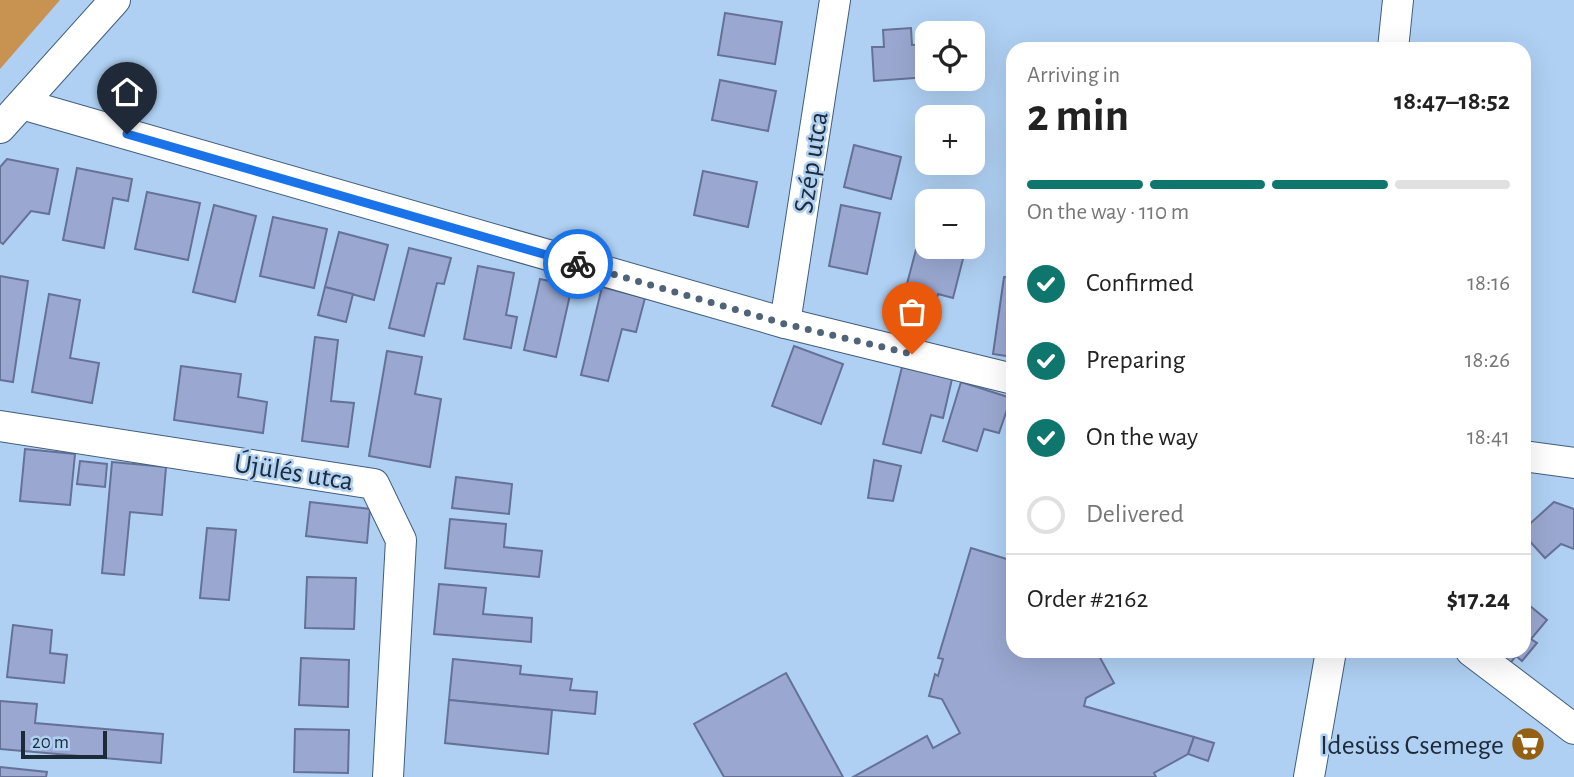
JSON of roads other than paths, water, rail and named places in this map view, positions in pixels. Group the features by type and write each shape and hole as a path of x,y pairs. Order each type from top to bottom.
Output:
{"street":[{"path":"0,128 115,0"},
{"name":"Szép utca","path":"785,324 835,0"},
{"path":"1394,42 1398,0"},
{"path":"22,104 785,324 1006,377"},
{"name":"Újülés utca","path":"0,426 374,484 401,540 388,777"},
{"path":"1531,457 1574,463"},
{"path":"1309,777 1330,658"},
{"path":"1480,658 1574,729"}],"place":[{"name":"Idesüss Csemege","path":"1528,744"}]}
